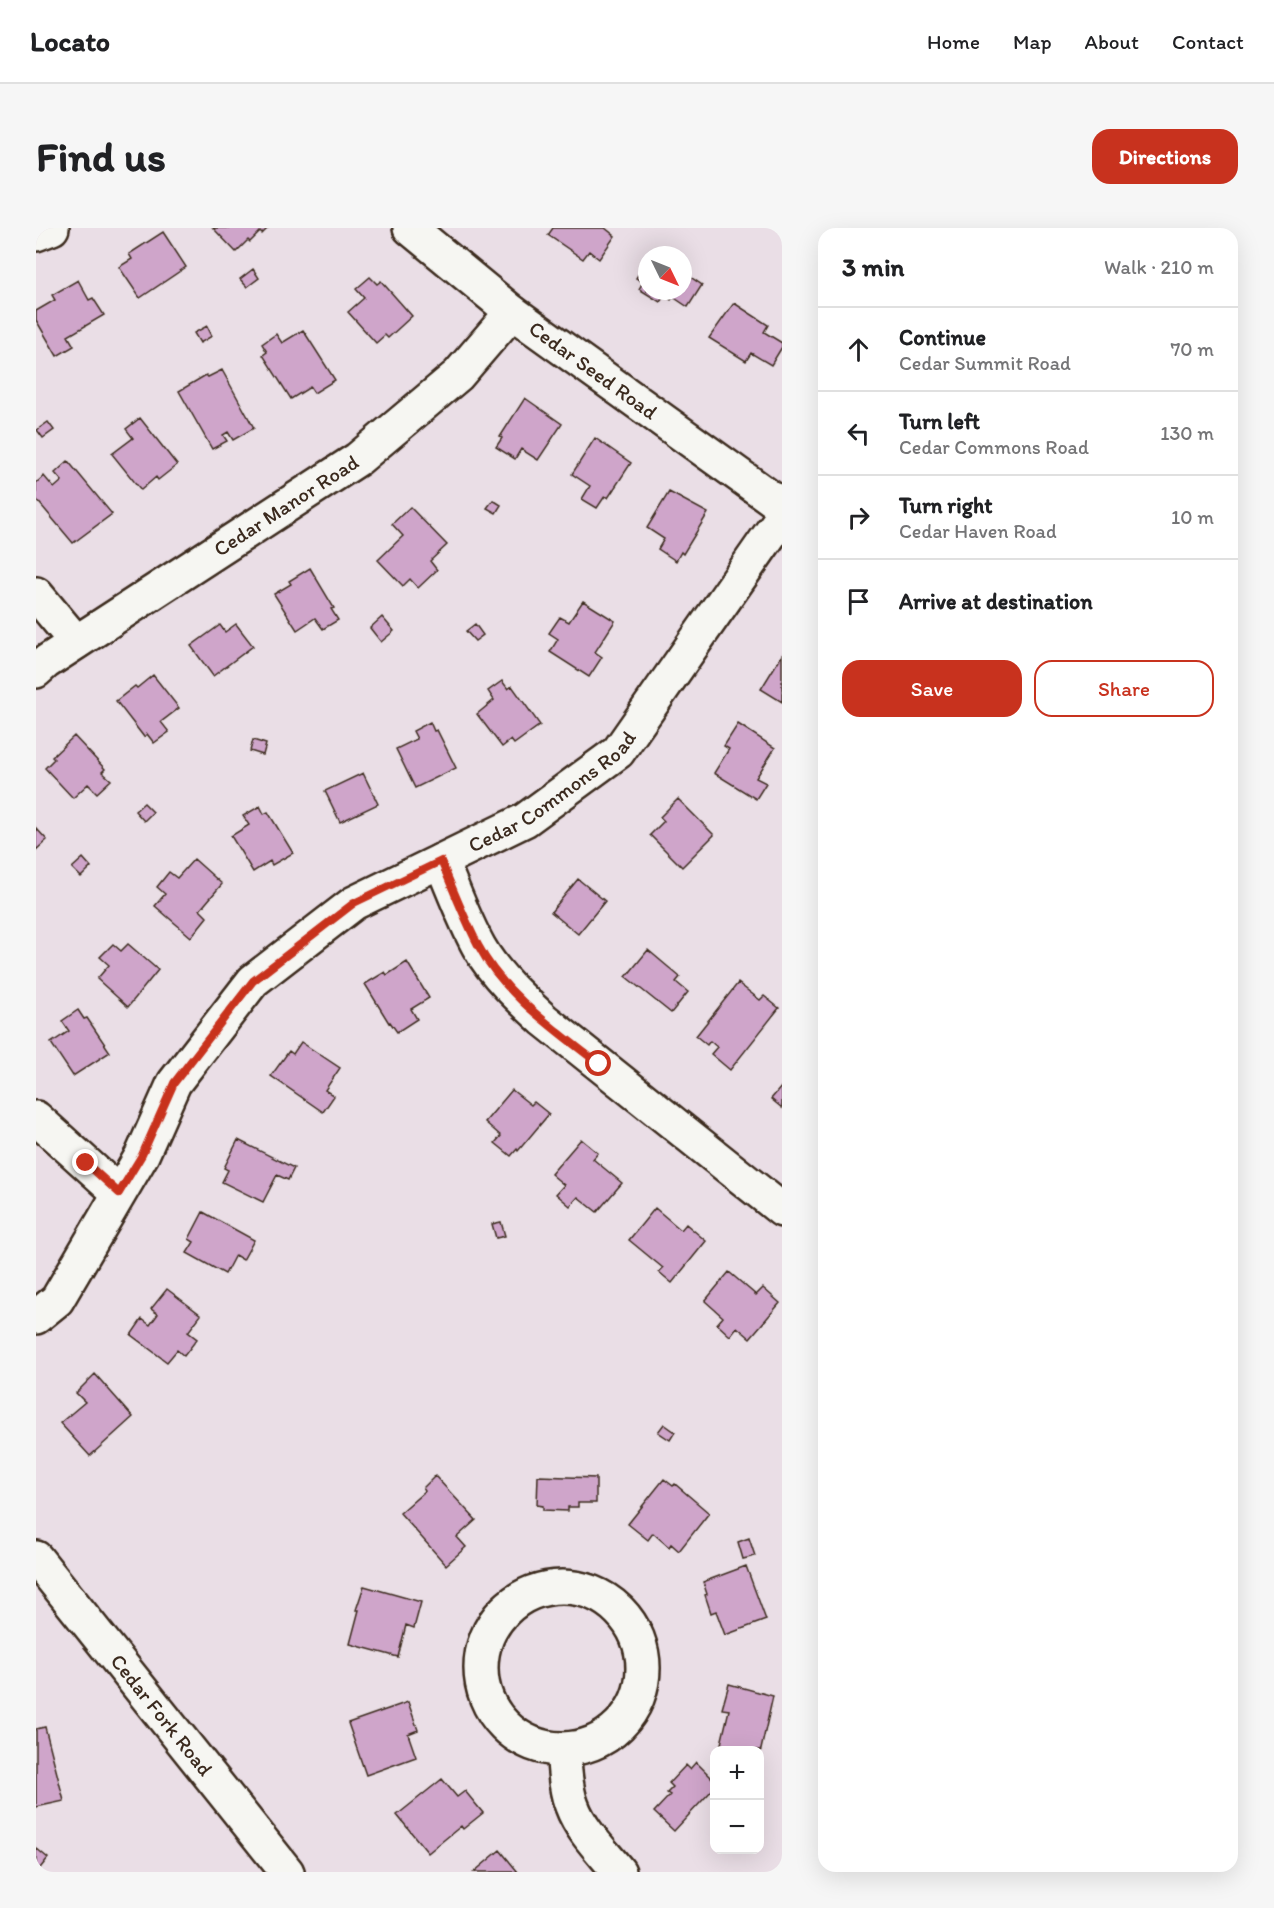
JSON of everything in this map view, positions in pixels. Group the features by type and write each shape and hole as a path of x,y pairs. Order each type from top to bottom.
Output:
{"street":[{"path":"36,234 52,228"},
{"name":"Cedar Seed Road","path":"410,228 512,312 782,506"},
{"name":"Cedar Manor Road","path":"36,671 76,642 358,459 458,375 512,312"},
{"name":"Cedar Commons Road","path":"36,1317 57,1300 142,1155 174,1083 253,981 354,903 525,820 618,752 782,517"},
{"path":"36,594 76,642"},
{"path":"441,861 479,946 496,971 517,994 544,1020 782,1210"},
{"path":"36,1118 119,1193"},
{"name":"Cedar Fork Road","path":"36,1558 288,1872"},
{"path":"562,1587 580,1588 598,1594 613,1604 636,1632 642,1650 644,1668 642,1686 636,1703 626,1719 613,1732 598,1742 580,1748 562,1750 544,1748 512,1733 499,1720 489,1704 480,1669 489,1633 505,1611 526,1595 544,1589 562,1587"},
{"path":"562,1750 572,1807 583,1826 619,1872"}],"building":[{"path":"213,228 268,228 250,242 248,240 236,252"},
{"path":"553,228 605,228 615,236 599,259 589,251 583,259 548,235"},
{"path":"163,232 186,267 140,298 119,267 132,259 129,254"},
{"path":"253,269 259,278 247,287 240,279"},
{"path":"370,277 377,284 381,281 412,316 388,338 385,335 376,343 348,312 364,298 356,289"},
{"path":"692,278 702,285 688,307 678,300 692,300"},
{"path":"78,280 89,300 93,298 104,315 68,336 74,346 57,356 36,320 36,311 55,300 52,295"},
{"path":"734,303 768,325 764,332 782,343 771,365 751,353 746,361 709,338"},
{"path":"207,326 212,336 200,343 194,333"},
{"path":"303,330 335,380 314,393 310,387 291,399 263,355 267,352 262,344 276,334 282,343"},
{"path":"222,370 254,428 233,440 228,432 223,435 227,441 212,449 179,391 206,375 208,377"},
{"path":"525,398 562,424 538,460 521,449 515,459 496,447"},
{"path":"140,418 177,465 158,480 156,477 141,490 112,454 133,438 126,429"},
{"path":"48,422 54,430 43,438 37,430"},
{"path":"595,438 631,463 608,498 605,496 597,508 582,499 590,486 572,474"},
{"path":"68,461 112,514 73,543 36,499 36,483 44,476 54,488 62,481 55,473"},
{"path":"669,492 708,513 683,554 681,552 676,561 658,549 664,539 647,528"},
{"path":"493,500 501,505 496,513 487,508"},
{"path":"410,507 447,545 430,561 437,570 418,588 410,579 403,586 378,560 403,536 392,524"},
{"path":"310,568 334,608 331,609 338,620 323,629 315,618 297,630 274,594 291,584 289,581"},
{"path":"583,601 615,621 595,652 602,657 589,677 550,652 558,639 549,633 560,617 569,622"},
{"path":"382,617 394,631 381,642 370,628"},
{"path":"236,624 253,646 213,676 191,646 220,625 225,632"},
{"path":"475,624 483,635 475,641 466,631"},
{"path":"782,655 782,702 761,689"},
{"path":"153,675 179,708 161,722 169,732 154,743 147,734 144,737 116,701"},
{"path":"502,681 508,689 512,686 540,725 514,744 511,740 502,747 477,714 494,700 488,691"},
{"path":"430,722 434,731 437,730 456,768 415,788 396,749 417,739 413,731"},
{"path":"738,724 775,748 756,778 766,783 756,799 714,773 729,749 724,746"},
{"path":"74,736 105,769 102,772 111,780 97,793 88,784 73,798 45,768 54,759 52,757"},
{"path":"253,740 266,744 263,755 250,751"},
{"path":"363,773 378,804 340,822 325,791"},
{"path":"678,799 714,835 682,867 650,835 664,821 660,817"},
{"path":"144,803 153,812 144,821 135,811"},
{"path":"260,806 264,814 268,812 293,853 272,865 270,861 253,872 231,836 249,825 243,816"},
{"path":"36,828 47,840 36,850"},
{"path":"83,858 91,867 81,877 72,868"},
{"path":"194,859 222,884 200,910 207,917 191,937 155,906 165,894 157,887 169,872 177,878"},
{"path":"578,879 605,901 578,934 551,912"},
{"path":"113,944 121,951 128,944 158,970 128,1007 97,979 109,965 100,957"},
{"path":"648,950 680,977 676,982 688,992 671,1013 626,977"},
{"path":"407,962 429,998 411,1009 417,1019 397,1032 365,984 385,972 387,975"},
{"path":"738,983 760,1000 764,996 779,1008 730,1070 711,1054 717,1047 710,1041 707,1045 696,1036"},
{"path":"78,1010 84,1019 87,1018 110,1052 73,1076 51,1043 69,1031 62,1021"},
{"path":"301,1042 340,1068 325,1090 334,1096 323,1112 271,1076 289,1051 293,1054"},
{"path":"782,1086 782,1108 771,1099"},
{"path":"512,1090 531,1105 534,1102 549,1114 518,1151 517,1149 511,1156 495,1143 501,1136 485,1122"},
{"path":"581,1139 598,1153 593,1159 622,1183 597,1212 578,1197 570,1206 556,1194 564,1185 551,1174"},
{"path":"238,1140 294,1168 288,1180 277,1175 263,1202 222,1182 228,1170 224,1168"},
{"path":"655,1208 681,1230 686,1224 706,1241 672,1283 659,1272 663,1268 629,1240"},
{"path":"203,1212 254,1240 243,1260 235,1255 225,1274 187,1253 194,1242 189,1239"},
{"path":"501,1222 505,1236 496,1238 492,1224"},
{"path":"729,1272 756,1295 763,1288 780,1303 750,1338 737,1327 730,1336 717,1324 723,1317 705,1301"},
{"path":"167,1289 201,1315 188,1332 197,1339 184,1356 177,1350 167,1362 131,1335 142,1319 150,1325 158,1314 151,1309"},
{"path":"95,1374 133,1417 90,1456 60,1423 85,1402 76,1393"},
{"path":"664,1424 675,1432 670,1440 658,1432"},
{"path":"435,1476 476,1520 457,1537 466,1547 446,1565 400,1513 425,1491 423,1488"},
{"path":"538,1476 596,1478 596,1503 578,1503 578,1507 568,1507 568,1511 543,1510 543,1506 537,1505"},
{"path":"664,1479 673,1486 675,1484 709,1513 679,1551 671,1544 669,1547 653,1533 648,1540 628,1524"},
{"path":"749,1538 755,1556 743,1559 738,1542"},
{"path":"746,1566 766,1620 725,1635 716,1611 711,1613 703,1582"},
{"path":"364,1586 421,1602 414,1628 406,1625 398,1657 350,1644 359,1610 356,1610"},
{"path":"729,1684 773,1696 762,1746 721,1744 729,1710 722,1709"},
{"path":"408,1702 418,1730 408,1734 416,1757 366,1775 348,1723"},
{"path":"45,1727 64,1801 36,1807 36,1729"},
{"path":"696,1762 710,1776 710,1792 674,1831 654,1812 670,1795 667,1793 673,1787 669,1783 686,1765 690,1769"},
{"path":"442,1779 457,1797 465,1791 483,1813 463,1829 461,1826 428,1853 397,1815"},
{"path":"36,1848 48,1858 37,1872 36,1872"},
{"path":"500,1850 518,1872 474,1872"}],"route":[{"path":"86,1163 119,1193 142,1155 174,1083 253,981 354,903 441,861 479,946 496,971 544,1020 599,1064"}]}
